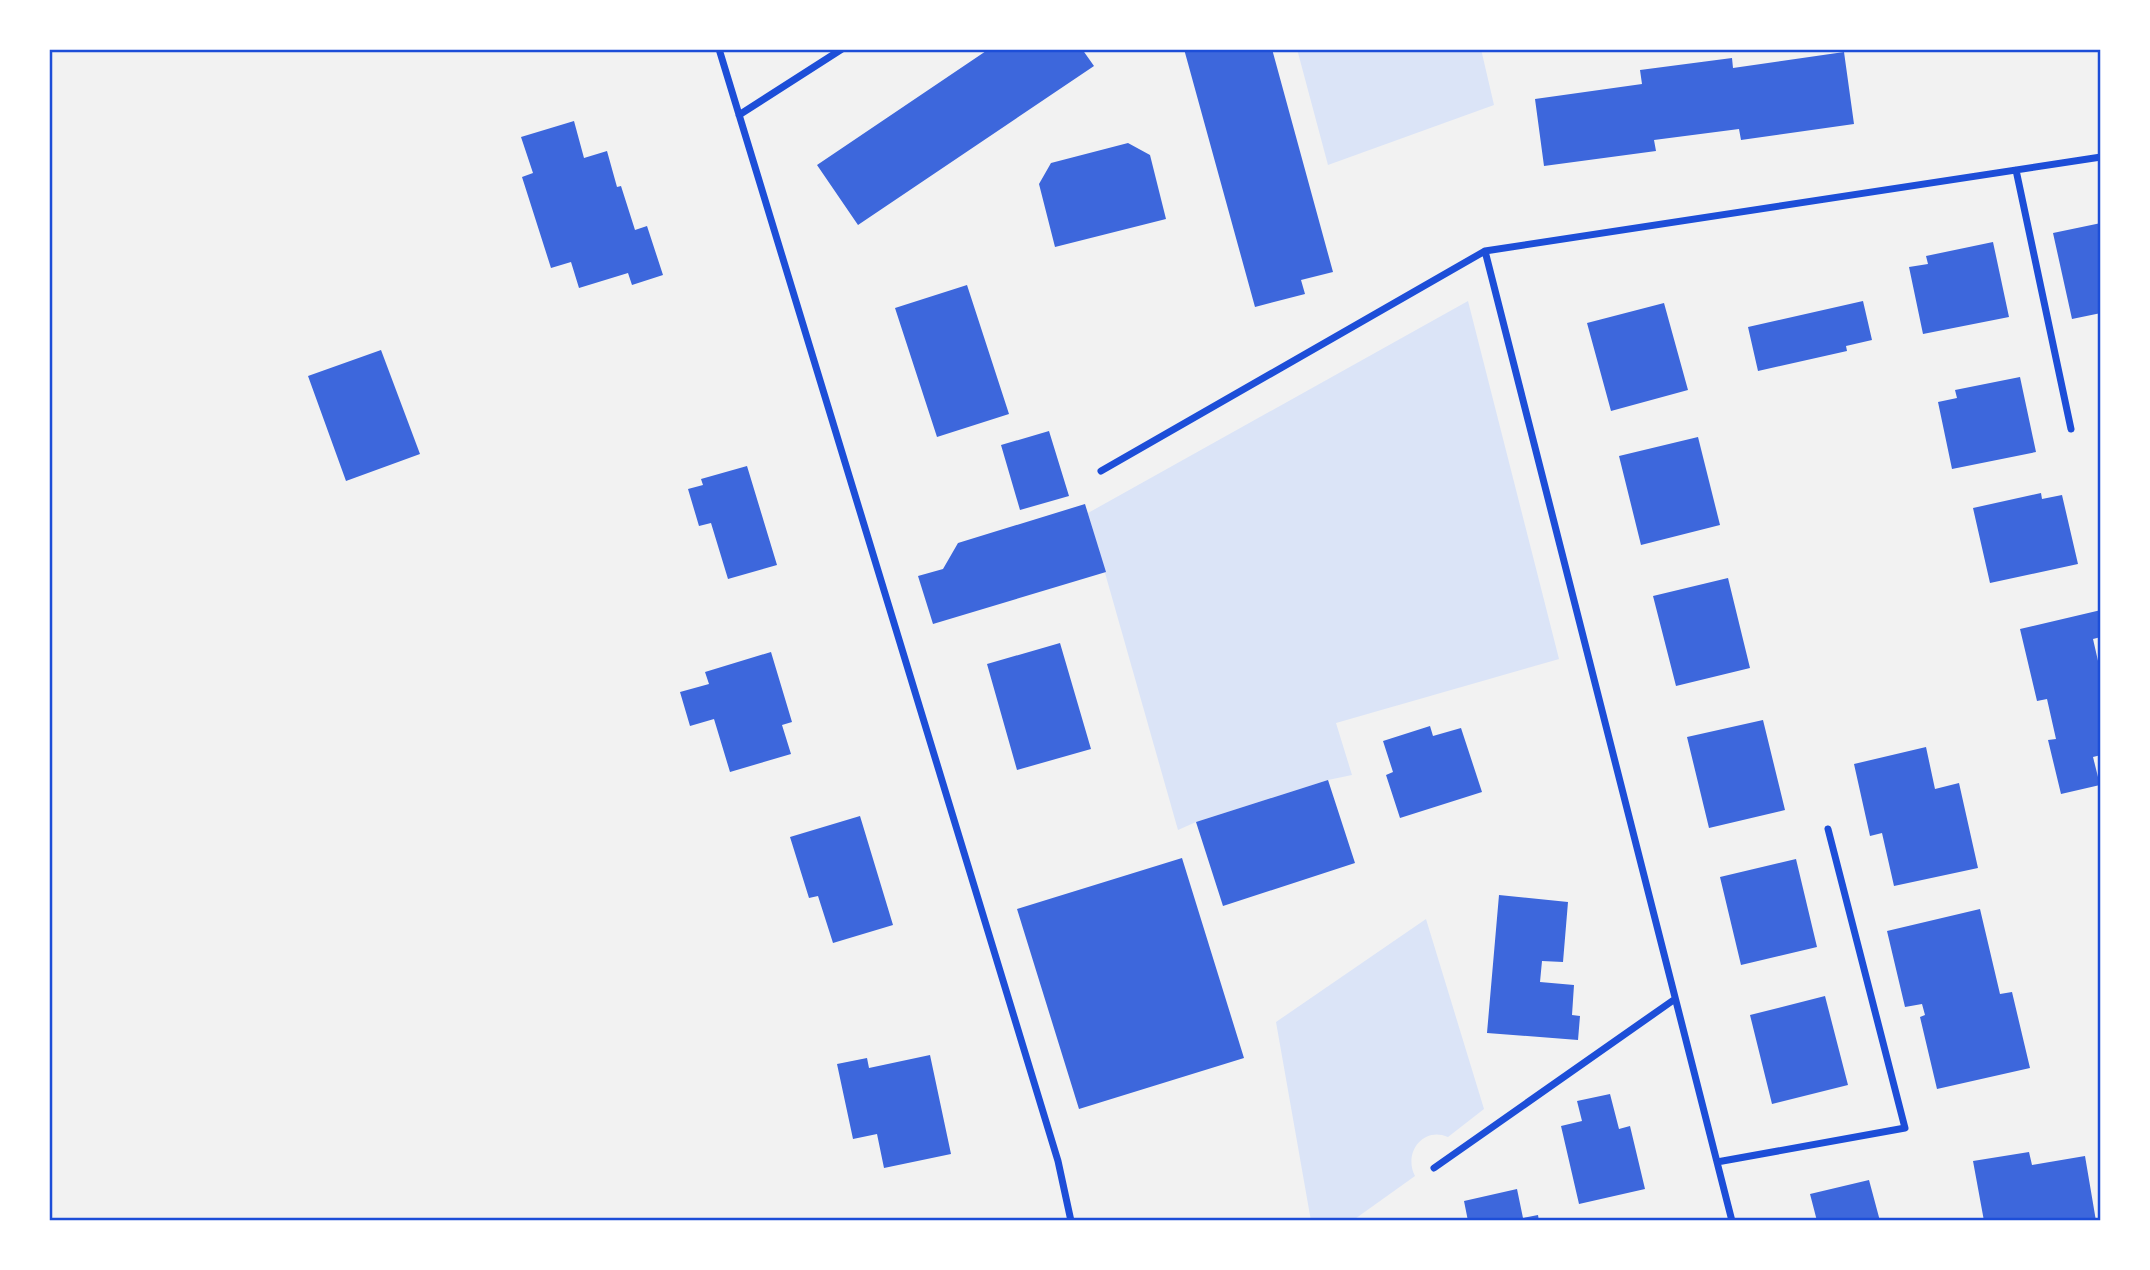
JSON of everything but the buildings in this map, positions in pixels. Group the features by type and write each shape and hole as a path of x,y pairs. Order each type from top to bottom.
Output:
{"street":[{"path":"719,49 1058,1161 1071,1221"},
{"path":"739,116 842,49"},
{"path":"1101,471 1485,251 2101,157"},
{"path":"2016,170 2071,429"},
{"path":"1485,251 1732,1221"},
{"path":"1717,1162 1905,1128 1828,828"},
{"path":"1434,1168 1675,999"}],"shaded area":[{"path":"1297,49 1481,49 1494,105 1328,165"},
{"path":"1468,301 1559,659 1336,723 1352,775 1328,780 1178,830 1088,513"},
{"path":"1426,919 1484,1109 1448,1137 1431,1135 1423,1138 1412,1159 1415,1176 1352,1221 1311,1221 1276,1022"}]}
